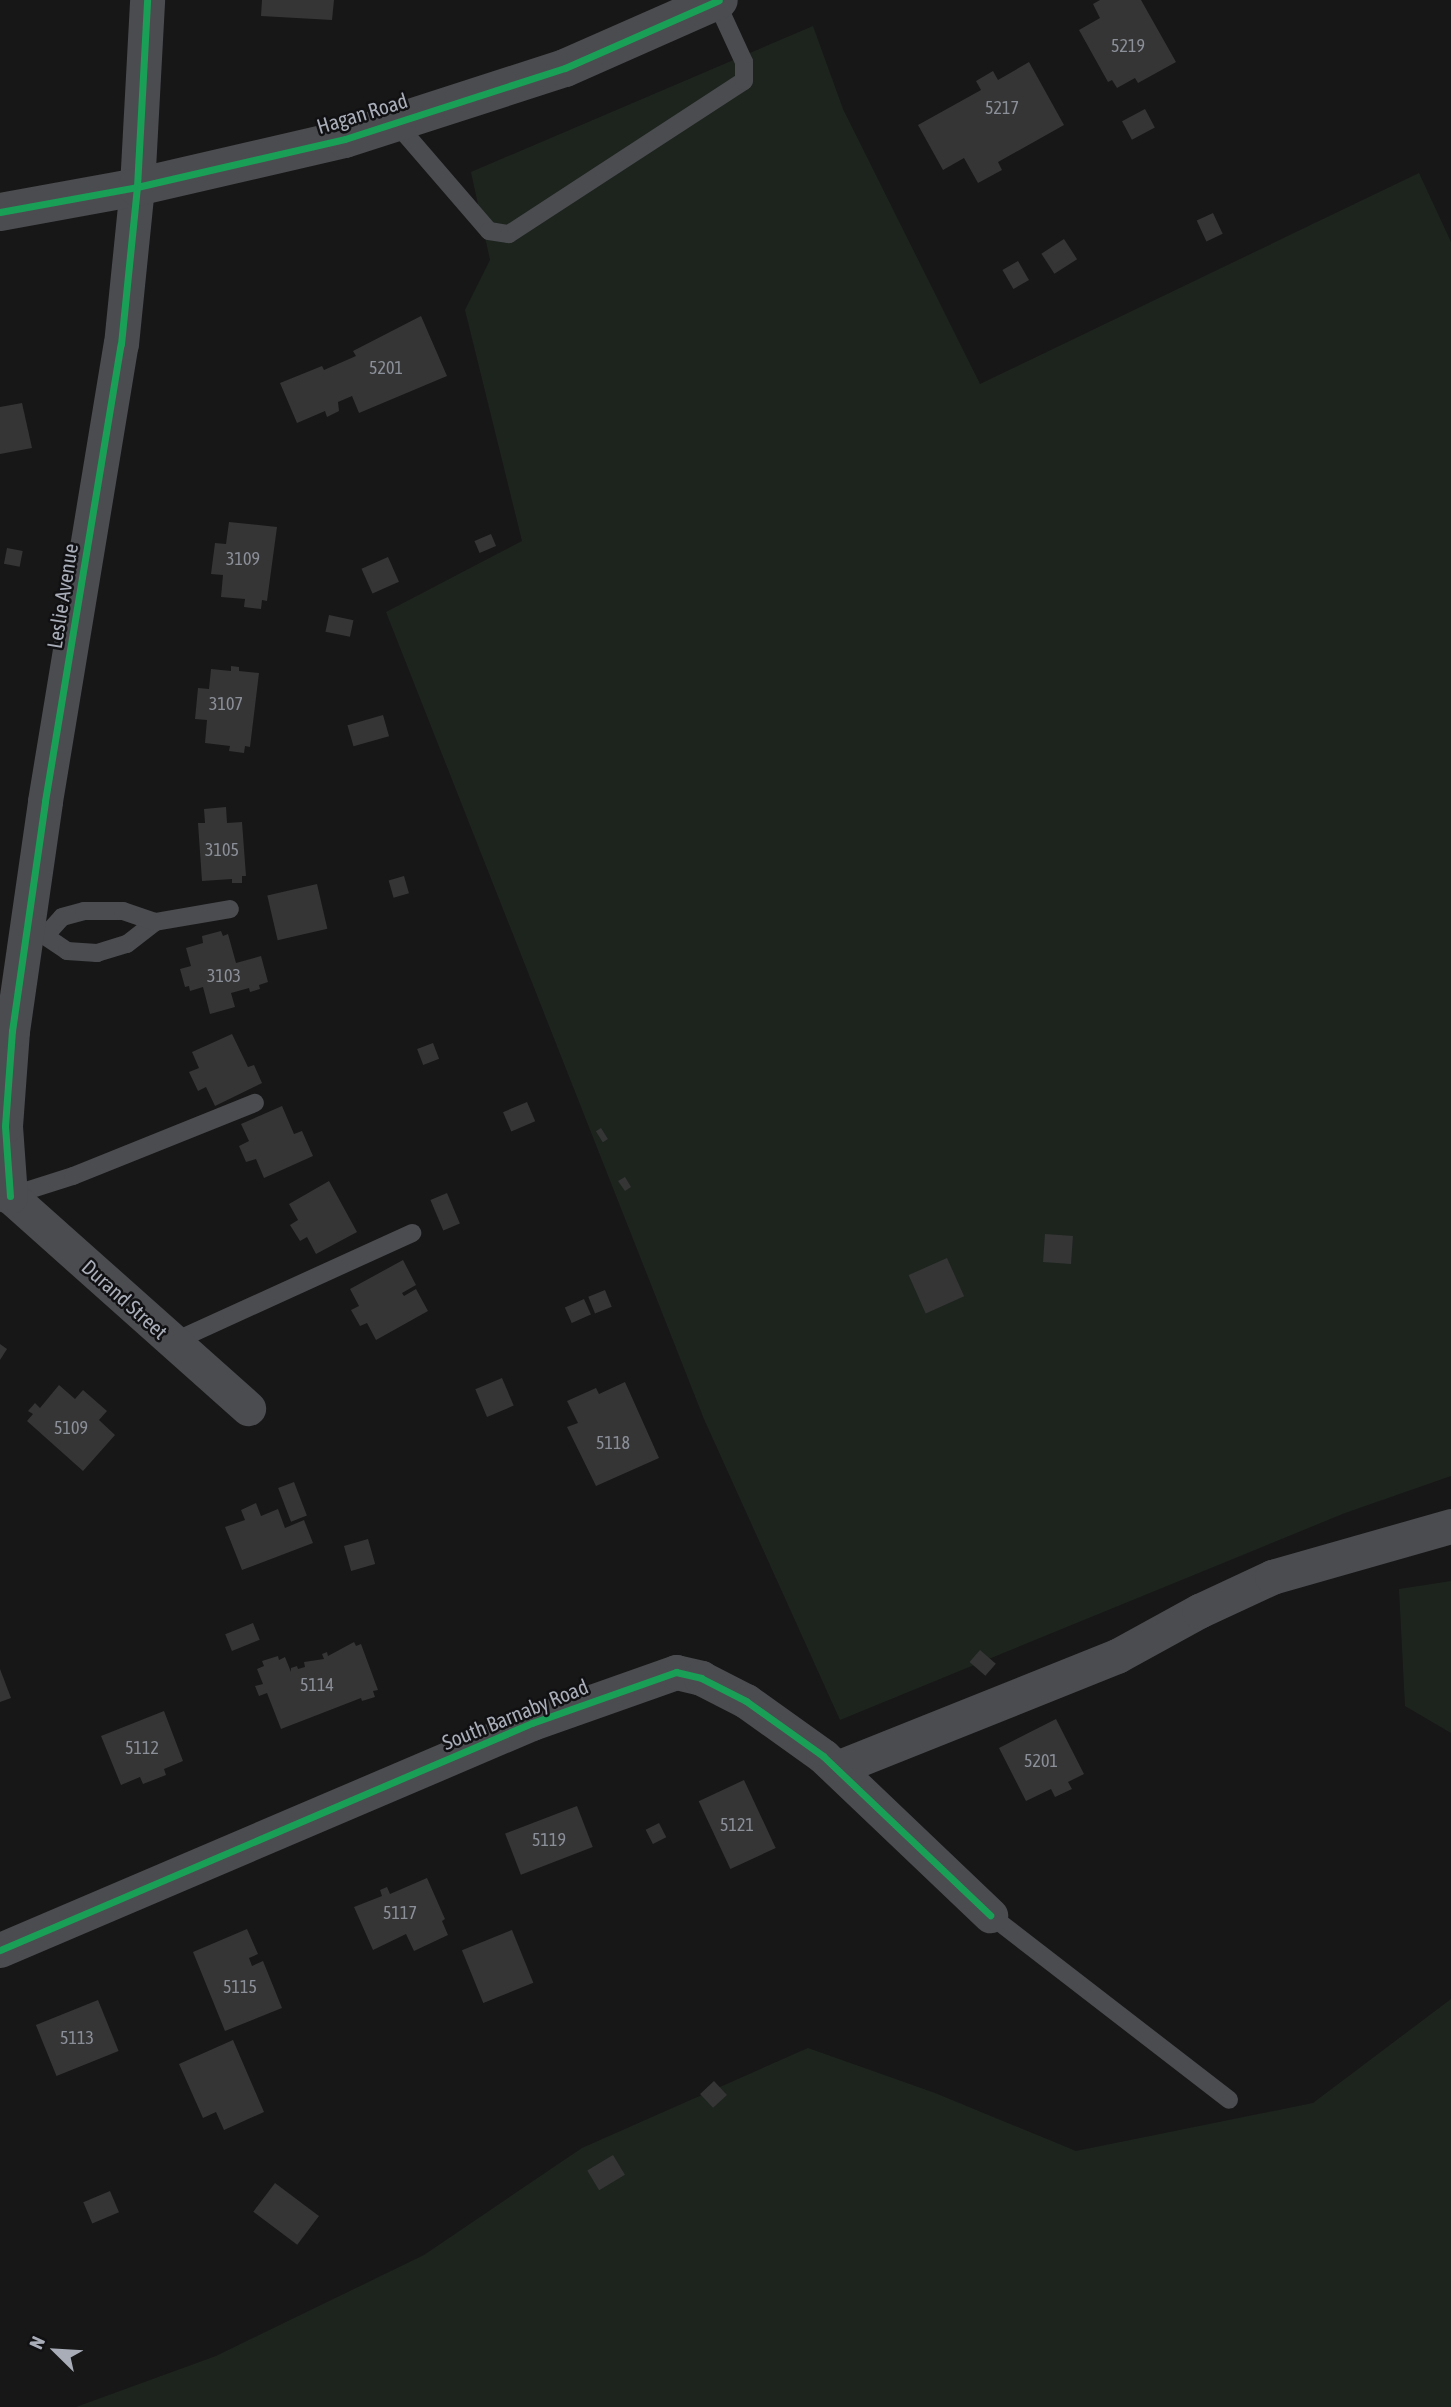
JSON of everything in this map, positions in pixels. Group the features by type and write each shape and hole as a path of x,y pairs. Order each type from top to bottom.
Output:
{"street":[{"name":"Leslie Avenue","path":"5,1195 5,1126 12,1031 35,936 121,344 137,187 147,0"},
{"name":"Hagan Road","path":"0,212 137,187 345,139 565,68 718,1"},
{"name":"Durand Street","path":"5,1195 248,1408"},
{"path":"837,1769 1117,1656 1199,1611 1272,1577 1451,1526"},
{"name":"South Barnaby Road","path":"0,1950 532,1723 676,1672 701,1678 746,1701 837,1769 990,1915"}],"lane":[{"path":"395,122 489,231 509,234 744,81 744,62 718,1"},
{"path":"155,922 123,911 84,911 62,917 35,936 67,951 97,953 127,944 155,922 230,909"},
{"path":"5,1195 73,1176 255,1103"},
{"path":"173,1342 412,1233"},
{"path":"990,1915 1229,2101"}],"shaded area":[{"path":"813,26 843,109 980,384 1419,173 1451,242 1451,1476 1345,1513 840,1720 704,1419 386,612 522,541 465,310 490,260 471,172"},
{"path":"1451,1581 1451,1733 1405,1706 1399,1589"},
{"path":"1451,1999 1451,2407 76,2407 216,2356 424,2255 582,2148 808,2048 935,2093 1076,2151 1313,2103"}],"building":[{"path":"262,0 334,0 332,20 261,16"},
{"path":"1100,0 1141,0 1176,62 1138,83 1135,78 1117,88 1112,80 1108,82 1079,30 1100,18 1093,4"},
{"path":"1029,62 1064,125 998,162 1002,170 978,183 964,158 943,170 918,125 981,90 976,81 993,71 998,80"},
{"path":"1145,109 1155,128 1132,140 1122,121"},
{"path":"1213,213 1223,234 1206,241 1197,221"},
{"path":"1064,239 1077,259 1054,274 1041,254"},
{"path":"1018,261 1029,280 1013,289 1002,270"},
{"path":"421,316 447,376 359,413 352,396 338,402 339,411 327,417 325,411 297,423 280,383 322,366 324,370 356,356 353,351"},
{"path":"22,403 32,448 0,454 0,407"},
{"path":"229,522 277,527 267,601 262,600 261,609 244,607 245,599 221,597 223,575 211,574 215,543 226,544"},
{"path":"491,534 496,546 480,553 474,541"},
{"path":"7,548 23,551 20,567 4,564"},
{"path":"388,557 399,582 372,593 362,569"},
{"path":"329,615 353,620 350,637 325,632"},
{"path":"231,666 239,667 239,671 259,673 250,747 245,746 244,753 229,751 230,746 205,743 207,720 195,719 198,688 209,689 211,669 231,671"},
{"path":"383,715 389,736 353,746 347,725"},
{"path":"226,807 227,823 242,822 246,876 242,876 242,883 232,883 232,879 202,881 198,823 205,823 204,809"},
{"path":"404,876 409,893 394,898 389,880"},
{"path":"317,884 327,929 278,940 267,895"},
{"path":"221,931 223,936 228,934 236,963 261,956 268,982 259,985 260,989 250,992 249,988 231,993 235,1007 210,1014 203,987 190,991 189,986 185,987 180,969 191,966 186,948 203,943 202,936"},
{"path":"232,1034 248,1067 254,1065 262,1083 215,1106 206,1087 198,1091 189,1072 199,1068 192,1052"},
{"path":"433,1043 439,1059 423,1065 417,1049"},
{"path":"527,1102 535,1121 511,1131 503,1112"},
{"path":"282,1106 294,1134 302,1131 313,1156 264,1178 256,1159 246,1162 239,1146 249,1141 241,1124"},
{"path":"601,1128 608,1139 603,1142 596,1131"},
{"path":"625,1177 631,1187 625,1191 618,1181"},
{"path":"329,1181 357,1232 316,1254 307,1237 300,1241 290,1225 298,1220 289,1204"},
{"path":"447,1193 460,1223 443,1230 430,1200"},
{"path":"1045,1234 1073,1236 1071,1264 1043,1262"},
{"path":"947,1258 964,1296 926,1313 909,1275"},
{"path":"403,1260 416,1285 402,1293 404,1296 416,1289 428,1311 376,1340 367,1323 360,1326 351,1310 359,1306 350,1289"},
{"path":"605,1290 612,1307 595,1313 588,1297"},
{"path":"584,1299 591,1315 572,1323 565,1308"},
{"path":"0,1344 7,1349 0,1360"},
{"path":"502,1378 514,1406 487,1417 475,1389"},
{"path":"625,1382 659,1458 596,1486 567,1427 578,1423 567,1401 596,1388 599,1394"},
{"path":"59,1385 75,1399 83,1390 107,1411 99,1420 115,1435 83,1471 27,1421 33,1414 28,1411 35,1403 40,1408"},
{"path":"294,1482 307,1516 291,1522 278,1488"},
{"path":"256,1503 261,1516 278,1509 285,1528 304,1520 313,1543 242,1570 225,1527 245,1520 241,1510"},
{"path":"368,1539 375,1564 351,1571 344,1546"},
{"path":"253,1623 260,1640 232,1651 225,1634"},
{"path":"354,1642 356,1646 361,1644 378,1690 373,1691 375,1697 362,1701 361,1698 281,1729 267,1693 259,1696 255,1686 263,1684 257,1669 264,1666 262,1661 278,1656 279,1660 285,1657 291,1672 291,1668 305,1667 304,1662 324,1659 322,1654 327,1652 328,1656"},
{"path":"980,1650 996,1664 985,1676 970,1662"},
{"path":"0,1669 11,1698 0,1702"},
{"path":"164,1711 183,1761 164,1769 166,1775 143,1784 140,1777 121,1785 101,1736"},
{"path":"1056,1719 1084,1774 1068,1782 1072,1789 1055,1797 1051,1789 1026,1801 999,1748"},
{"path":"744,1780 776,1848 730,1869 699,1801"},
{"path":"577,1806 593,1847 521,1875 505,1834"},
{"path":"659,1823 666,1837 653,1844 646,1830"},
{"path":"427,1878 445,1919 442,1921 448,1935 414,1951 406,1934 373,1950 354,1907 382,1896 380,1890 387,1887 390,1894"},
{"path":"247,1929 258,1954 249,1958 252,1966 263,1961 282,2008 225,2031 193,1952"},
{"path":"512,1930 533,1983 483,2003 462,1950"},
{"path":"98,2000 119,2051 56,2076 36,2025"},
{"path":"233,2040 264,2112 224,2130 216,2112 203,2118 179,2064"},
{"path":"714,2081 727,2095 713,2108 700,2094"},
{"path":"613,2155 625,2175 599,2190 587,2170"},
{"path":"275,2183 319,2216 297,2245 253,2212"},
{"path":"110,2191 119,2212 92,2224 83,2202"}],"cycle path":[{"path":"10,1196 5,1126 12,1031 45,801 121,344 137,187 147,0"},
{"path":"0,212 137,187 345,139 565,68 719,0"},
{"path":"0,1950 532,1723 676,1672 701,1678 746,1701 823,1756 990,1915"}]}
